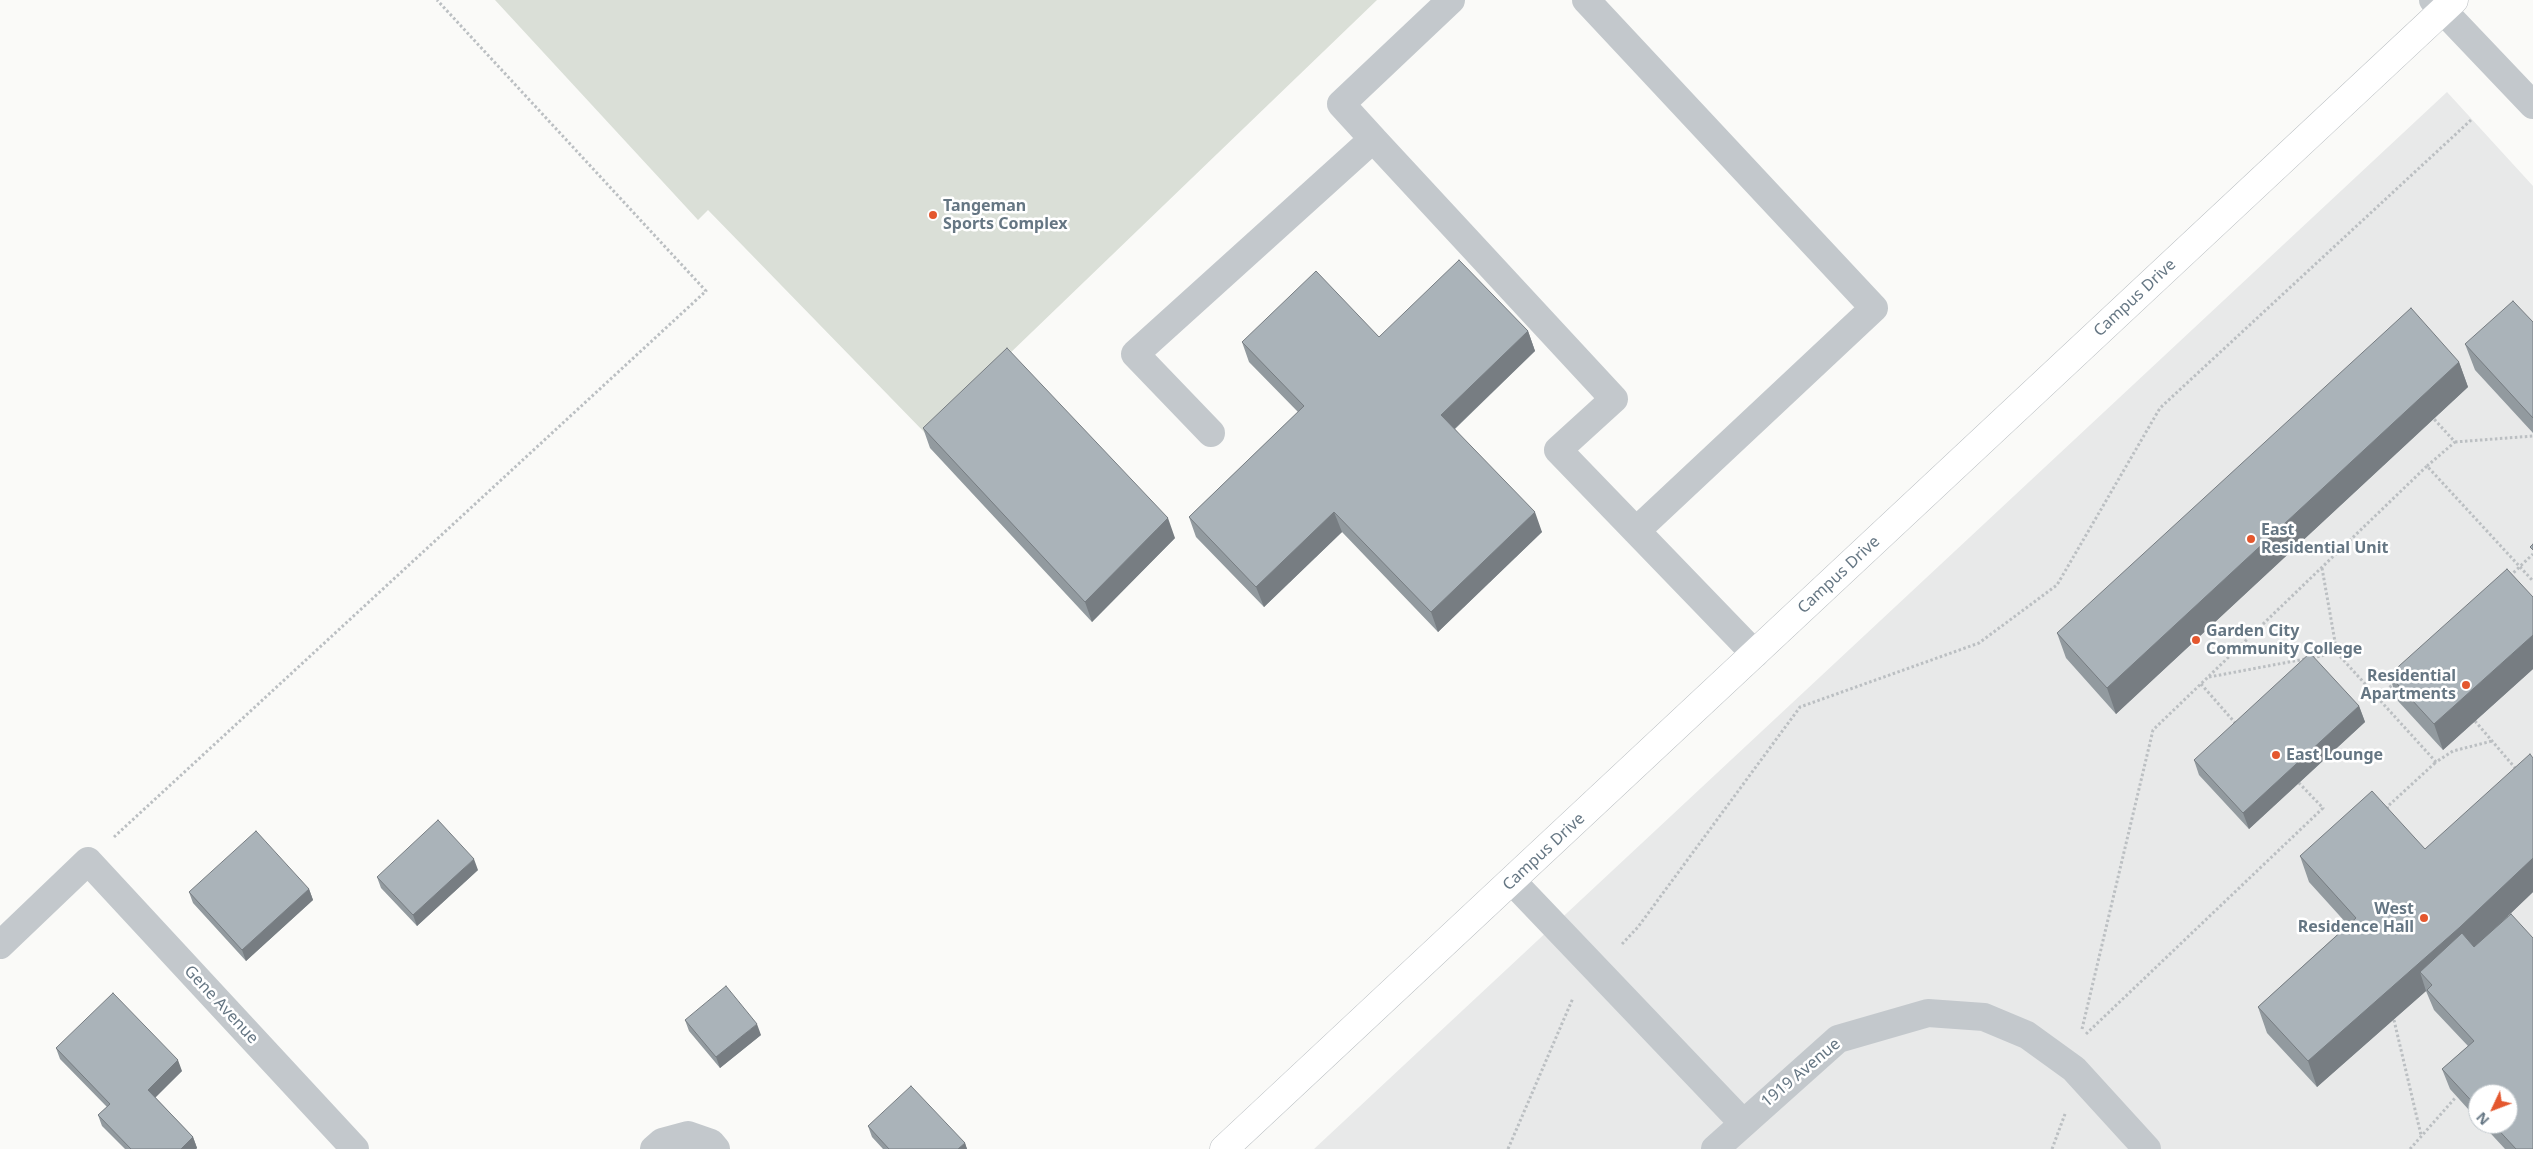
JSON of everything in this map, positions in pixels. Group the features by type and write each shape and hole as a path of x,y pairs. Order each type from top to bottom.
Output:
{"main road":[{"name":"Campus Drive","path":"1224,1149 1756,654 2443,3"}],"street":[{"path":"1451,0 1340,104 1614,399 1558,450 1756,654"},
{"path":"1586,0 1874,308 1636,531"},
{"path":"2443,3 2533,105"},
{"path":"1211,433 1134,354 1374,139"},
{"path":"0,945 88,861"},
{"name":"Gene Avenue","path":"88,861 355,1149"},
{"path":"1512,881 1743,1123"},
{"name":"1919 Avenue","path":"1716,1149 1838,1039 1928,1013 1984,1017 2027,1035 2074,1069 2147,1149"},
{"path":"654,1149 662,1142 688,1135 711,1144 716,1149"}],"path":[{"path":"88,861 706,292 437,0"},
{"path":"1508,1149 1576,991 1638,927 1800,707 1979,643 2057,586 2160,408 2471,120"},
{"path":"2434,419 2455,442"},
{"path":"2299,783 2323,808 2080,1040 2153,730 2427,466 2455,442 2533,436"},
{"path":"2427,466 2533,581"},
{"path":"2506,580 2533,554"},
{"path":"2322,568 2337,653 2436,762"},
{"path":"2208,677 2337,653"},
{"path":"2378,698 2400,678"},
{"path":"2201,684 2238,727"},
{"path":"2475,721 2520,774"},
{"path":"2393,814 2387,808 2436,762 2452,750 2492,741"},
{"path":"2394,1020 2420,1135"},
{"path":"2410,1149 2420,1135 2456,1097"},
{"path":"2052,1149 2066,1112"}],"shaded area":[{"name":"Tangeman Sports Complex","path":"495,0 1377,0 926,434 708,210 698,220"},
{"name":"Garden City Community College","path":"2447,92 2533,186 2533,1149 1314,1149"}],"building":[{"path":"1459,260 1528,331 1441,415 1535,512 1431,612 1334,512 1256,587 1189,517 1304,406 1242,342 1316,271 1379,337"},
{"path":"2513,301 2533,322 2533,418 2465,344"},
{"name":"East Residential Unit","path":"2411,308 2459,362 2107,688 2057,633"},
{"path":"1007,348 1168,518 1085,602 923,428"},
{"path":"2507,569 2533,597 2533,635 2434,724 2389,675"},
{"name":"East Lounge","path":"2310,653 2359,706 2243,813 2194,760"},
{"name":"West Residence Hall","path":"2530,754 2533,758 2533,858 2460,927 2308,1061 2258,1007 2356,918 2300,856 2372,791 2425,849"},
{"path":"438,820 474,859 413,915 377,877"},
{"path":"256,831 309,889 242,950 189,892"},
{"path":"2511,914 2533,938 2533,1149 2516,1149 2502,1134 2518,1134 2518,1084 2468,1084 2468,1097 2442,1069 2474,1041 2427,990 2432,985 2420,972 2462,933 2474,947"},
{"path":"726,986 757,1024 716,1057 685,1020"},
{"path":"113,993 178,1060 148,1090 193,1137 181,1149 131,1149 98,1115 110,1104 56,1048"},
{"path":"911,1086 965,1143 958,1149 889,1149 868,1126"}],"place":[{"name":"Tangeman Sports Complex","path":"933,215"},
{"name":"East Residential Unit","path":"2251,539"},
{"name":"Garden City Community College","path":"2196,640"},
{"name":"Residential Apartments","path":"2466,685"},
{"name":"East Lounge","path":"2276,755"},
{"name":"West Residence Hall","path":"2424,918"}]}
